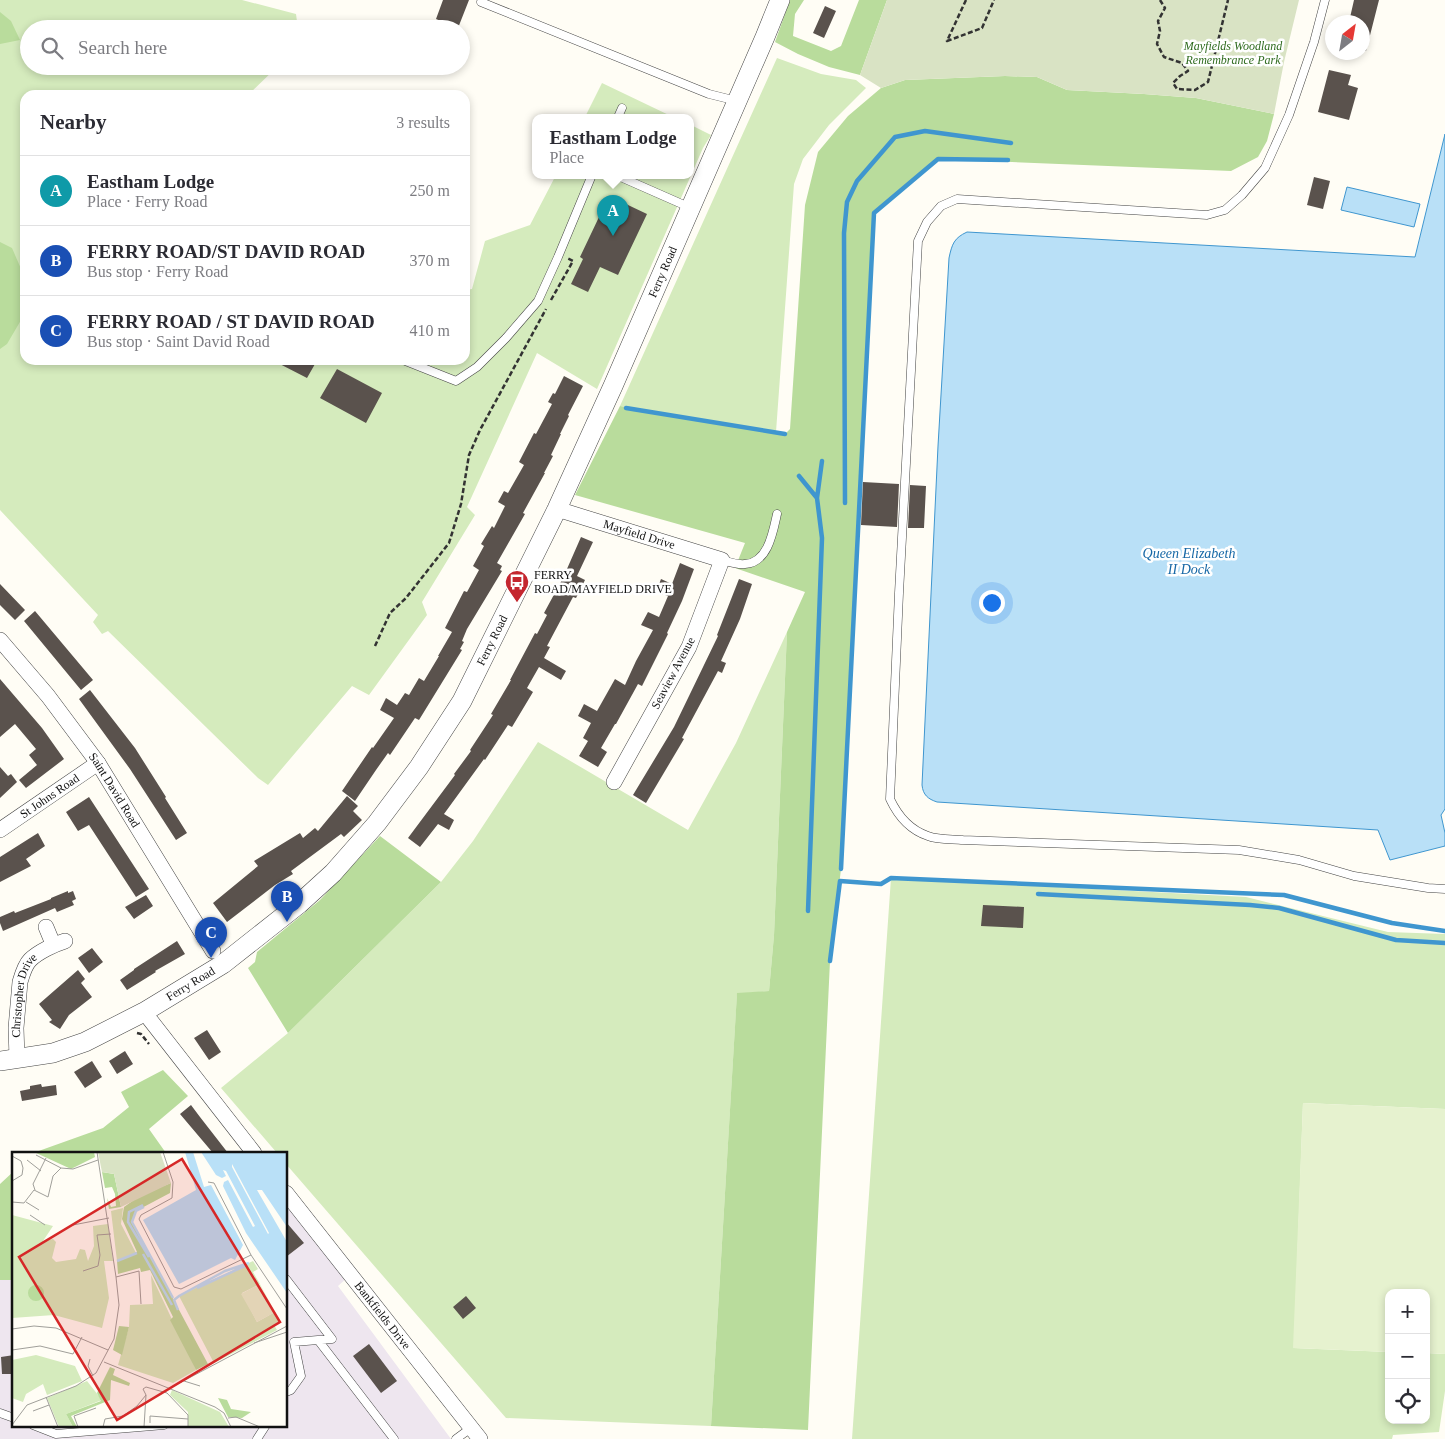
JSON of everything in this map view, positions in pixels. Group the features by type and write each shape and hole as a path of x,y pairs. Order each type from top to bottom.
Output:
{"street":[{"name":"Ferry Road","path":"8,1059 53,1054 86,1042 144,1012 223,964 299,904 333,873 377,823 419,767 462,701 557,509 691,208 780,0"},
{"name":"Mayfield Drive","path":"557,509 722,560"},
{"name":"Seaview Avenue","path":"614,782 689,647 722,560"},
{"name":"Saint David Road","path":"0,640 48,696 98,763 213,951"},
{"name":"St Johns Road","path":"0,830 98,763"},
{"name":"Christopher Drive","path":"8,1059 16,1028 22,974 30,960 59,943 46,927"},
{"path":"144,1012 253,1152"},
{"name":"Bankfields Drive","path":"288,1196 476,1433"}],"lane":[{"path":"1326,0 1289,115 1272,154 1265,168 1248,189 1225,210 1207,215 957,199 940,206 927,222 918,241 890,799 895,810 910,828 929,837 963,840 1239,850 1299,860 1354,876 1445,889"},
{"path":"482,2 709,94 737,102"},
{"path":"619,114 622,108"},
{"path":"416,365 456,381 477,367 506,338 538,301 590,179"},
{"path":"625,179 691,208"},
{"path":"722,560 747,564 759,559 763,555 772,535 777,514"},
{"path":"288,1282 332,1339 294,1342 301,1376 288,1393"},
{"path":"318,1340 394,1439"},
{"path":"0,1413 12,1417"},
{"path":"36,1426 56,1434 152,1426"},
{"path":"257,1439 265,1426"},
{"path":"456,1439 476,1433"}],"path":[{"path":"966,0 948,41 982,28 994,0"},
{"path":"1160,0 1164,8 1158,21 1160,31 1157,44 1164,58 1182,63 1188,71 1173,83 1177,89 1195,90 1208,82 1228,0"},
{"path":"551,301 573,261 559,254"},
{"path":"375,646 390,613 406,598 449,543 461,504 469,455 480,430 546,310"}],"shaded area":[{"path":"288,1207 347,1278 338,1286 451,1439 0,1439 0,1280 12,1280 12,1426 288,1426"}],"green space":[{"path":"0,0 242,0 296,14 297,20 20,20 20,75 269,75 253,90 20,90 20,365 470,365 470,289 472,289 485,241 530,225 554,179 689,179 597,389 537,353 467,507 475,515 422,602 427,615 369,695 352,686 268,785 258,778 108,631 102,634 93,622 98,615 0,510"},
{"path":"790,0 804,0 795,14 793,36 831,51 841,46 859,0 887,0 860,75 829,67 775,42"},
{"name":"Mayfields Woodland Remembrance Park","path":"887,0 1299,0 1274,114 1196,98 1067,90 1037,77 1005,76 905,80 881,88 860,75"},
{"path":"0,12 11,21 20,40 0,44"},
{"path":"777,58 821,74 856,80 866,88 829,125 803,159 794,184 776,432 620,406"},
{"path":"1005,76 1037,77 1067,90 1196,98 1274,114 1267,141 1258,157 1231,171 938,159 875,213 841,869 830,961 808,1430 711,1426 737,993 769,991 774,935 787,632 805,592 735,568 745,543 575,495 620,406 785,434 790,429 805,205 818,152 848,116 881,88 905,80"},
{"path":"602,83 667,114 586,114"},
{"path":"694,126 711,135 694,168"},
{"path":"0,242 12,248 20,266 20,322 7,344 0,349"},
{"path":"787,632 774,935 769,991 737,994 711,1426 506,1418 288,1166 288,1152 276,1152 221,1088 288,1033 441,882 473,841 538,742 688,830 736,743"},
{"path":"380,836 441,882 288,1033 248,968 255,962 257,952 320,900"},
{"path":"891,878 1246,897 1388,932 1445,934 1445,1109 1303,1103 1294,1348 1385,1352 1385,1424 1430,1424 1430,1353 1445,1354 1445,1391 1439,1432 1393,1435 1392,1439 852,1439"},
{"path":"163,1070 188,1096 149,1129 165,1152 36,1152 103,1128 129,1107 121,1092"},
{"path":"1303,1103 1445,1109 1445,1354 1430,1353 1430,1289 1385,1289 1385,1352 1293,1348"},
{"path":"12,1173 12,1280 0,1280 0,1184"}],"water":[{"name":"Queen Elizabeth II Dock","path":"1445,134 1445,809 1441,815 1445,833 1445,846 1390,860 1378,830 937,802 929,798 925,794 922,785 938,446 949,258 956,239 967,232 1415,257"},
{"path":"1347,187 1420,204 1414,227 1341,210"}],"building":[{"path":"443,0 469,0 461,20 436,19"},
{"path":"1354,0 1379,0 1370,35 1370,15 1351,15"},
{"path":"825,6 836,11 824,38 813,33"},
{"path":"1329,70 1351,75 1348,85 1358,88 1349,120 1318,112"},
{"path":"1314,177 1330,181 1323,209 1307,205"},
{"path":"609,196 647,214 618,275 600,267 588,292 571,284 583,259 580,257"},
{"path":"282,365 314,365 307,378"},
{"path":"337,369 382,393 366,423 320,398"},
{"path":"564,376 583,386 568,415 545,473 523,513 525,514 497,563 502,566 500,570 502,571 467,629 460,649 462,650 419,720 415,718 355,801 342,791 394,718 380,710 386,698 397,705 405,693 409,695 419,678 424,681 439,656 452,632 445,628 464,591 467,592 479,570 473,566 484,546 481,544 492,526 494,528 505,506 498,502 504,491 508,493 524,465 519,462 552,404 548,402 553,393 555,394"},
{"path":"863,482 899,484 897,527 861,525"},
{"path":"910,485 926,486 924,528 908,528"},
{"path":"581,537 593,542 577,576 585,580 576,598 573,597 547,646 550,647 544,658 566,671 561,680 539,667 527,688 533,692 512,727 508,725 485,760 444,814 454,820 449,830 438,824 420,847 408,838 455,775 493,715 491,714 535,633 537,634 547,615 544,613 563,578"},
{"path":"680,563 694,569 682,601 642,686 638,684 601,748 607,752 598,767 579,756 588,741 583,738 591,723 578,716 584,704 597,711 615,679 625,685 653,630 641,625 648,612 659,617 668,596 656,592 661,579 672,584"},
{"path":"739,579 752,584 740,619 721,661 726,663 722,673 718,671 682,738 684,739 646,803 633,795 674,727 718,636"},
{"path":"0,584 25,610 15,620 0,605"},
{"path":"35,611 93,680 81,690 24,621"},
{"path":"0,679 42,728 64,759 26,788 19,780 37,765 29,755 36,749 15,724 0,737"},
{"path":"90,690 135,748 187,833 176,840 130,769 79,699"},
{"path":"0,767 8,776 11,774 17,782 0,798"},
{"path":"347,796 358,806 353,811 362,820 344,837 341,834 291,871 293,874 275,885 227,922 213,903 258,866 254,861 300,833 303,838 315,828 318,831"},
{"path":"89,797 149,889 136,897 89,825 78,831 66,812"},
{"path":"38,833 45,846 26,859 31,866 0,882 0,857"},
{"path":"68,891 68,893 73,891 76,899 72,901 74,905 57,912 55,908 3,931 0,917 14,911 15,913"},
{"path":"146,895 153,906 134,919 125,907"},
{"path":"983,905 1024,907 1023,928 981,926"},
{"path":"177,941 185,954 127,990 120,980"},
{"path":"92,948 103,962 89,973 78,958"},
{"path":"78,970 85,979 81,983 92,997 69,1015 60,1029 49,1022 52,1020 39,1004"},
{"path":"207,1030 221,1052 209,1060 194,1038"},
{"path":"125,1051 133,1064 117,1074 109,1061"},
{"path":"92,1061 102,1077 85,1088 74,1072"},
{"path":"41,1084 42,1087 56,1085 57,1095 22,1101 20,1091 30,1089 30,1086"},
{"path":"191,1105 227,1152 212,1152 180,1114"},
{"path":"288,1224 304,1243 288,1255"},
{"path":"466,1296 476,1308 463,1319 453,1307"},
{"path":"369,1344 397,1381 381,1393 353,1356"},
{"path":"12,1355 12,1374 2,1374 1,1357"}],"waterway":[{"path":"845,503 844,233 847,202 857,181 895,137 925,131 1011,143"},
{"path":"841,869 874,213 938,159 1008,160"},
{"path":"626,408 785,434"},
{"path":"808,911 822,538 817,498 822,461"},
{"path":"799,476 817,498"},
{"path":"830,961 840,881 881,884 891,878 1284,895 1392,923 1445,931"},
{"path":"1038,894 1279,908 1396,940 1445,943"}],"place":[{"name":"Eastham Lodge","path":"613,236"},
{"name":"FERRY ROAD/MAYFIELD DRIVE","path":"517,603"},
{"name":"FERRY ROAD/ST DAVID ROAD","path":"287,922"},
{"name":"FERRY ROAD / ST DAVID ROAD","path":"211,958"}]}
